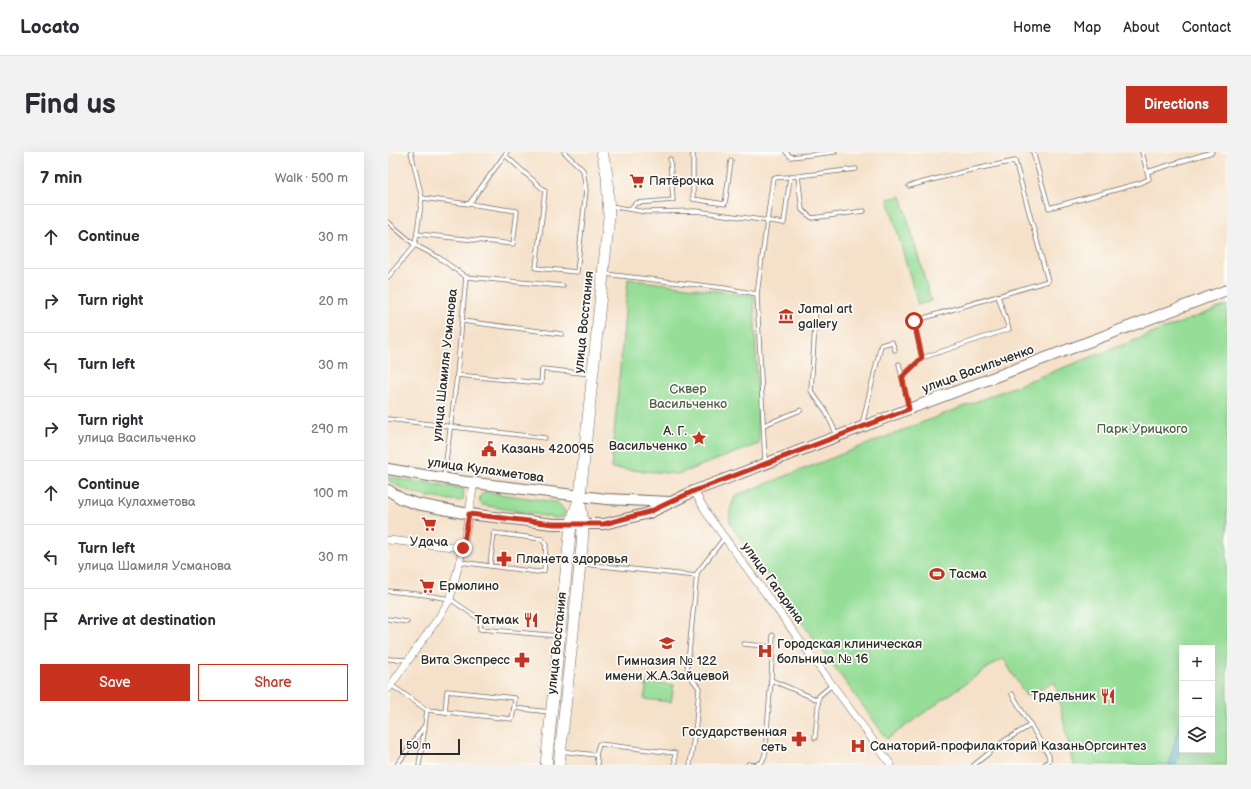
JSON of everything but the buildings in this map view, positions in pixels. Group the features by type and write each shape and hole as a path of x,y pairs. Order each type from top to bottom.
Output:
{"main road":[{"name":"улица Восстания","path":"546,765 571,525 580,496 609,217 607,175 602,152"},
{"name":"улица Васильченко","path":"583,524 604,524 649,512 694,491 1227,290"},
{"name":"улица Кулахметова","path":"388,469 474,483 580,496"},
{"path":"388,490 402,499 417,504 469,514 553,524 583,524"},
{"name":"улица Восстания","path":"559,765 583,524 580,496"},
{"name":"улица Васильченко","path":"580,496 614,500 672,502"}],"street":[{"path":"390,687 450,599 463,548 474,483"},
{"name":"улица Гагарина","path":"694,491 708,515 891,765"},
{"path":"388,540 463,548"}],"lane":[{"path":"388,277 415,245 422,198 411,152"},
{"path":"469,204 506,153 546,191 536,268 577,272 586,190 583,170 564,152"},
{"path":"693,152 693,199 724,204 731,161"},
{"path":"786,152 791,156 835,152"},
{"path":"1033,152 1049,208 1140,183 1149,179 1142,152"},
{"path":"1147,172 1212,152"},
{"path":"630,209 636,204 673,200 670,158"},
{"path":"909,186 966,171 1016,161 1048,281 914,321 922,358"},
{"path":"609,206 646,212 696,211 784,223 790,177 856,169"},
{"path":"798,176 802,210 812,218 864,212"},
{"path":"765,464 757,294 773,178 787,177"},
{"path":"417,234 513,244 517,211 422,198"},
{"path":"388,222 415,245 438,257 466,277 563,286"},
{"path":"603,274 724,288 757,294"},
{"name":"улица Шамиля Усманова","path":"444,478 457,375 466,277"},
{"path":"902,377 922,358 1009,329 998,296"},
{"path":"816,308 811,391 825,410 838,436"},
{"path":"462,321 562,334"},
{"path":"861,428 881,345 892,342 895,350"},
{"path":"899,364 909,409"},
{"path":"457,375 540,383 542,369 593,374"},
{"path":"764,425 801,410"},
{"path":"388,419 545,438"},
{"path":"460,562 537,572 544,571 546,545 542,539 494,533 490,565"},
{"path":"690,765 699,688 687,672 697,573 725,537"},
{"path":"579,563 697,576"},
{"path":"388,591 426,594 450,599 481,620 480,629 559,636"},
{"path":"388,619 407,622"},
{"path":"748,764 755,765 762,762 765,755 773,635"},
{"path":"744,644 773,647"},
{"path":"388,659 408,660"},
{"path":"771,680 818,700"},
{"path":"815,738 819,696 832,684"},
{"path":"390,687 427,710 445,712 512,719 515,698 447,691 445,712"},
{"path":"1012,694 1049,756 1049,761 1044,765"},
{"path":"514,708 552,712"},
{"path":"419,765 427,710"},
{"path":"397,765 426,725"},
{"path":"974,765 1004,741 1031,725"},
{"path":"598,765 596,755 599,744 676,753 675,765"},
{"path":"560,751 596,755"}],"green space":[{"path":"901,196 931,301 918,305 888,199"},
{"name":"Сквер Васильченко","path":"628,279 754,296 759,444 678,474 611,468"},
{"name":"Парк Урицкого","path":"1227,305 1227,765 1073,765 1055,682 1026,696 1003,658 887,739 730,524 730,510 735,496"},
{"path":"388,477 461,488 464,489 463,500 440,499 413,493 388,480"},
{"path":"484,492 557,502 565,512 563,517 556,518 482,505 480,503 480,498"},
{"path":"647,682 674,685 671,702 644,699"}],"water":[{"path":"1179,726 1179,753 1176,765 1169,765"}],"place":[{"name":"Пятёрочка","path":"637,181"},
{"name":"Jamal art gallery","path":"786,316"},
{"name":"А. Г. Васильченко","path":"699,438"},
{"name":"Казань 420095","path":"489,449"},
{"name":"Удача","path":"429,524"},
{"name":"Планета здоровья","path":"504,559"},
{"name":"Тасма","path":"937,574"},
{"name":"Ермолино","path":"427,586"},
{"name":"Татмак","path":"531,620"},
{"name":"Гимназия № 122 имени Ж.А.Зайцевой","path":"667,643"},
{"name":"Городская клиническая больница № 16","path":"765,651"},
{"name":"Вита Экспресс","path":"522,660"},
{"name":"Трдельник","path":"1108,696"},
{"name":"Государственная сеть","path":"799,739"},
{"name":"Санаторий-профилакторий КазаньОргсинтез","path":"858,746"}],"route":[{"path":"463,548 469,514 553,524 604,524 649,512 694,491 909,409 902,377 922,358 914,321"}]}
